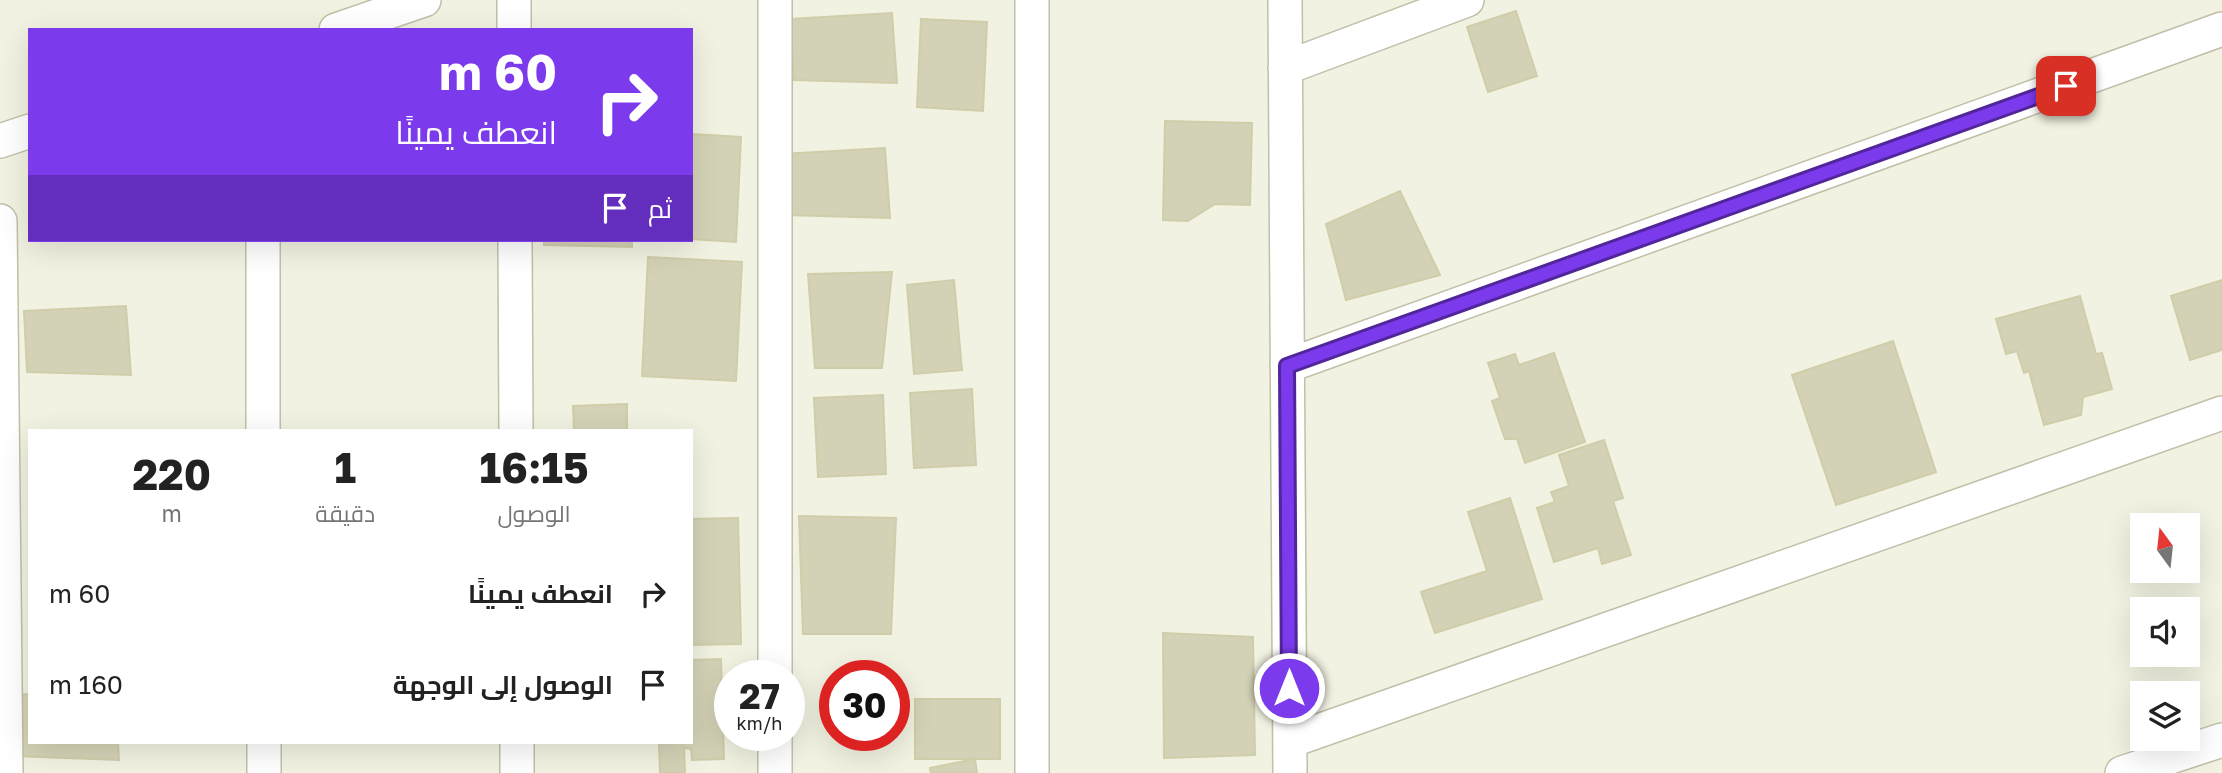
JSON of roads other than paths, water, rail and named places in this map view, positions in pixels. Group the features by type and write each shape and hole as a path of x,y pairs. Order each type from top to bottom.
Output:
{"street":[{"path":"344,18 424,0"},
{"path":"514,0 514,28"},
{"path":"775,0 775,660"},
{"path":"1032,0 1032,773"},
{"path":"1285,0 1290,757 2222,413"},
{"path":"1285,68 1467,0"},
{"path":"1287,366 2222,29"},
{"path":"0,141 28,132"},
{"path":"0,221 6,773"},
{"path":"262,242 263,429"},
{"path":"515,242 516,429"},
{"path":"2122,773 2222,740"},
{"path":"264,744 264,773"},
{"path":"517,744 517,773"},
{"path":"775,751 775,773"}]}
